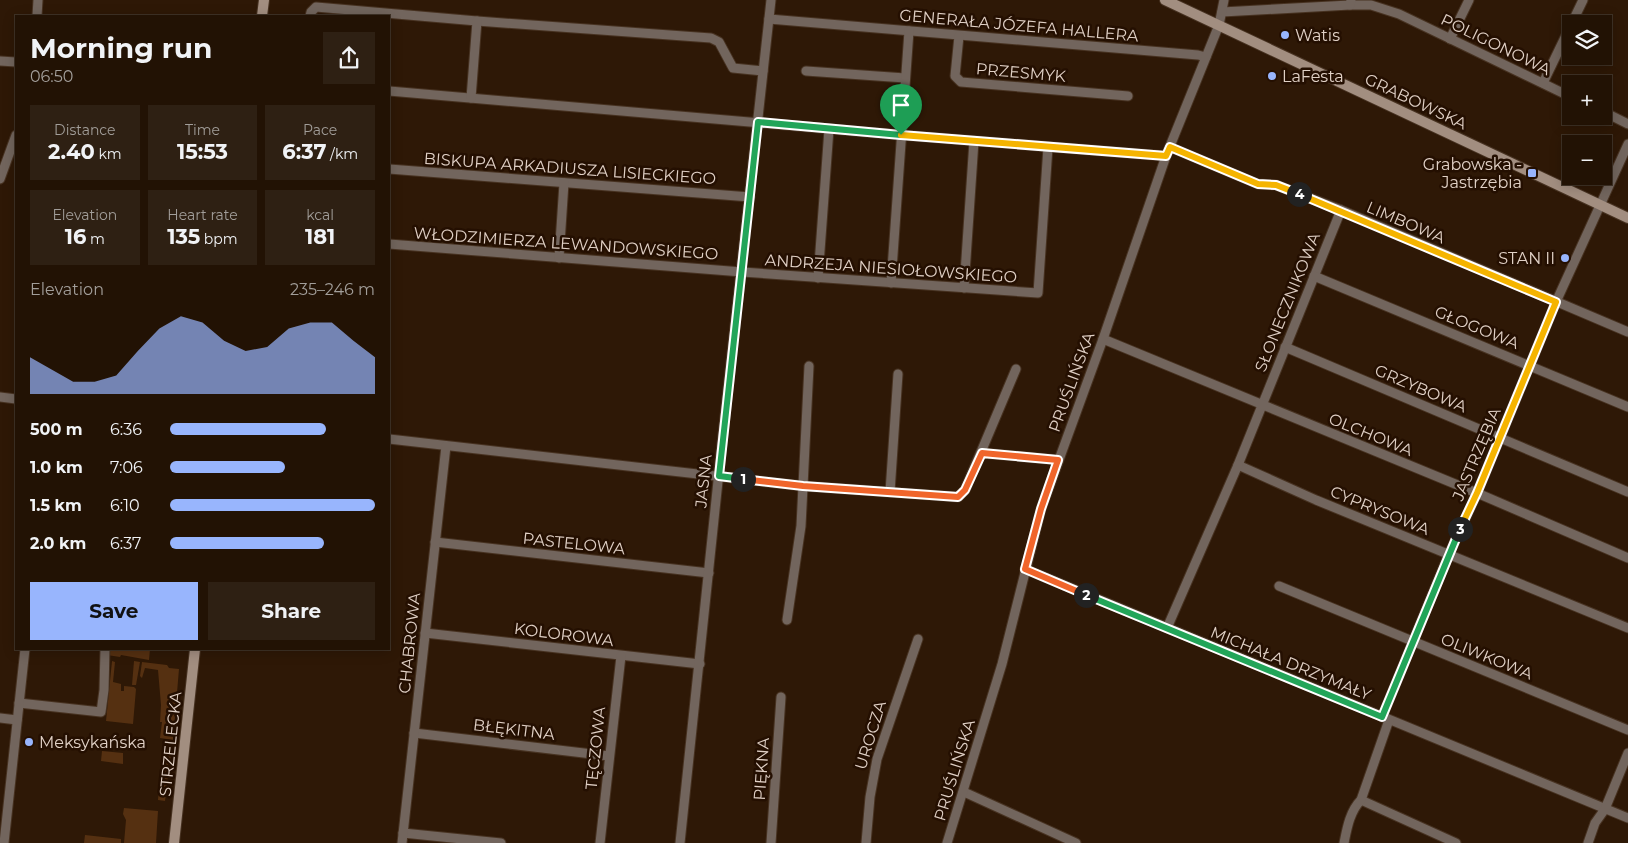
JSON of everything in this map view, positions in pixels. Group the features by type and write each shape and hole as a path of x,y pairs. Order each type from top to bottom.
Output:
{"street":[{"path":"37,15 38,0"},
{"path":"262,15 264,0"},
{"name":"JASNA","path":"680,843 771,0"},
{"name":"GRABOWSKA","path":"1165,0 1628,218"},
{"name":"PRUŚLIŃSKA","path":"947,843 1002,664 1041,509 1103,339 1166,156 1218,25 1224,0"},
{"path":"1450,39 1469,0"},
{"path":"1543,83 1582,0"},
{"name":"POLIGONOWA","path":"1222,12 1351,3 1371,5 1399,14 1562,92"},
{"path":"310,15 316,7 711,38 719,42 733,68 763,71"},
{"name":"GENERAŁA JÓZEFA HALLERA","path":"769,19 1206,57"},
{"path":"471,98 477,21"},
{"path":"891,283 909,31"},
{"name":"PRZESMYK","path":"959,36 955,76 961,82 1128,96"},
{"path":"0,61 15,62"},
{"path":"806,71 905,78"},
{"path":"390,91 1166,156"},
{"path":"1612,116 1628,124"},
{"path":"818,278 828,129"},
{"path":"0,179 15,138"},
{"path":"964,288 974,141"},
{"name":"JASTRZĘBIA","path":"1344,843 1356,805 1361,800 1385,718 1449,554 1477,493 1556,302 1599,204 1628,144"},
{"name":"ANDRZEJA NIESIOŁOWSKIEGO","path":"742,272 1038,293 1048,147"},
{"name":"LIMBOWA","path":"1170,147 1258,184 1276,185 1341,210 1628,332"},
{"name":"BISKUPA ARKADIUSZA LISIECKIEGO","path":"390,169 750,197"},
{"path":"559,258 564,183"},
{"name":"SŁONECZNIKOWA","path":"1262,405 1341,210"},
{"name":"WŁODZIMIERZA LEWANDOWSKIEGO","path":"390,244 742,272"},
{"name":"GŁOGOWA","path":"1314,276 1628,407"},
{"name":"OLCHOWA","path":"1103,339 1477,493 1628,558"},
{"name":"GRZYBOWA","path":"1285,347 1628,492"},
{"path":"787,620 799,547 810,366"},
{"path":"390,439 803,486 958,497 965,490 982,453 1016,369"},
{"path":"890,492 898,374"},
{"path":"0,397 15,399"},
{"path":"1167,628 1262,405"},
{"name":"CHABROWA","path":"403,838 446,446"},
{"path":"982,453 1058,460"},
{"name":"CYPRYSOWA","path":"1238,465 1316,500 1628,628"},
{"name":"PASTELOWA","path":"435,542 709,573"},
{"name":"MICHAŁA DRZYMAŁY","path":"1025,569 1628,818"},
{"name":"OLIWKOWA","path":"1279,586 1628,730"},
{"name":"KOLOROWA","path":"425,633 700,664"},
{"name":"UROCZA","path":"866,843 876,759 918,639"},
{"path":"4,843 25,650"},
{"path":"19,703 101,712 104,690 105,650"},
{"name":"STRZELECKA","path":"174,843 195,650"},
{"name":"TĘCZOWA","path":"600,843 621,656"},
{"name":"PIĘKNA","path":"770,843 781,697"},
{"path":"0,718 17,720"},
{"name":"BŁĘKITNA","path":"414,733 609,756"},
{"path":"1588,843 1595,823 1605,809 1628,753"},
{"path":"964,792 1076,843"},
{"path":"1361,800 1456,843"},
{"path":"403,838 501,843"}],"shaded area":[{"path":"150,650 149,660 121,655 120,657 107,655 107,651"},
{"path":"112,661 115,662 113,682 121,684 121,691 124,691 124,686 136,689 133,724 106,721"},
{"path":"134,661 140,662 136,685 132,685"},
{"path":"142,662 167,665 169,668 179,669 173,740 160,738 162,722 160,722 161,705 158,670 145,668 142,678 140,676"},
{"path":"164,741 172,743 165,801 158,800"},
{"path":"102,751 123,753 123,764 101,761"},
{"path":"124,808 158,811 156,843 124,843 126,820 123,814"},
{"path":"85,835 121,839 121,843 84,843"}],"place":[{"name":"Watis","path":"1285,35"},
{"name":"LaFesta","path":"1272,76"},
{"name":"Grabowska - Jastrzębia","path":"1532,173"},
{"name":"STAN II","path":"1565,258"},
{"name":"Meksykańska","path":"29,742"}],"route":[{"path":"758,122 901,135 1166,156 1170,147 1258,184 1276,185 1341,210 1556,302 1382,717 1025,569 1041,509 1058,460 982,453 965,490 958,497 803,486 719,476 758,122"}]}
